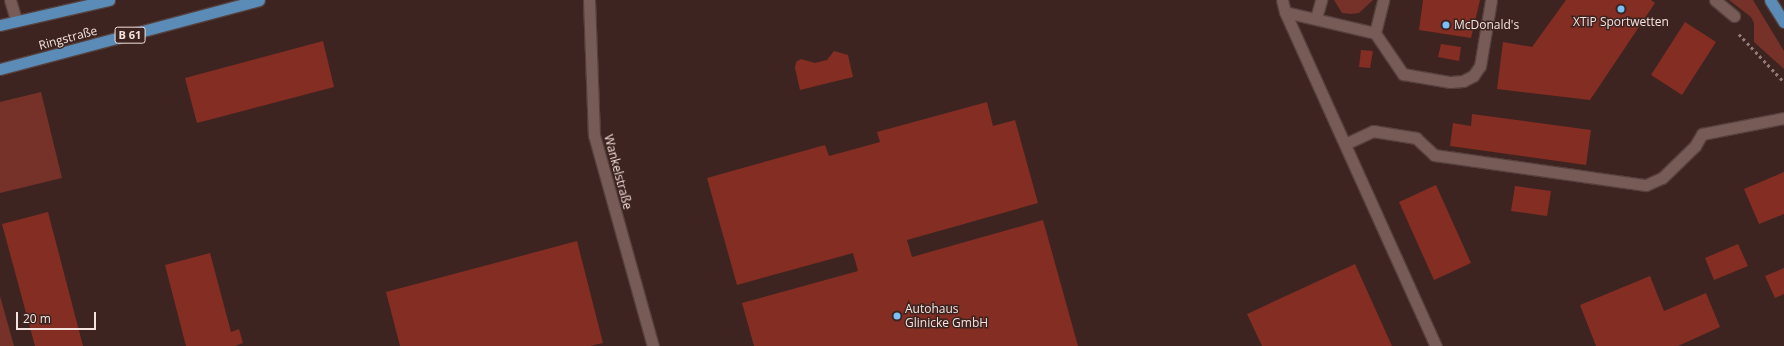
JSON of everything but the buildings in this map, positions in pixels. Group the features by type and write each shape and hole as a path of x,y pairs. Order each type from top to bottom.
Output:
{"main road":[{"path":"0,25 80,3 109,0"},
{"name":"Ringstraße","path":"0,70 259,0"},
{"path":"1770,0 1784,22"}],"street":[{"path":"10,0 16,20"},
{"name":"Wankelstraße","path":"588,0 594,135 653,346"},
{"path":"1282,0 1285,12 1436,346"},
{"path":"1316,18 1321,0"},
{"path":"1375,33 1383,0"},
{"path":"1285,12 1316,18 1375,33 1403,74 1450,82 1463,81 1472,76 1480,66 1491,0"},
{"path":"1714,0 1734,16"},
{"path":"1345,144 1373,131 1416,138 1434,156 1646,185 1662,178 1695,146 1702,134 1784,118"}],"path":[{"path":"1738,33 1784,82"}],"shaded area":[{"path":"1334,0 1373,0 1359,13 1351,14 1342,13"},
{"path":"1729,0 1753,0 1784,51 1784,69 1754,42 1754,23 1751,17"},
{"path":"41,92 62,178 0,193 0,102"},
{"path":"0,296 14,346 0,346"}],"place":[{"name":"XTiP Sportwetten","path":"1621,9"},
{"name":"McDonald's","path":"1446,25"},
{"name":"Autohaus Glinicke GmbH","path":"897,316"}]}
